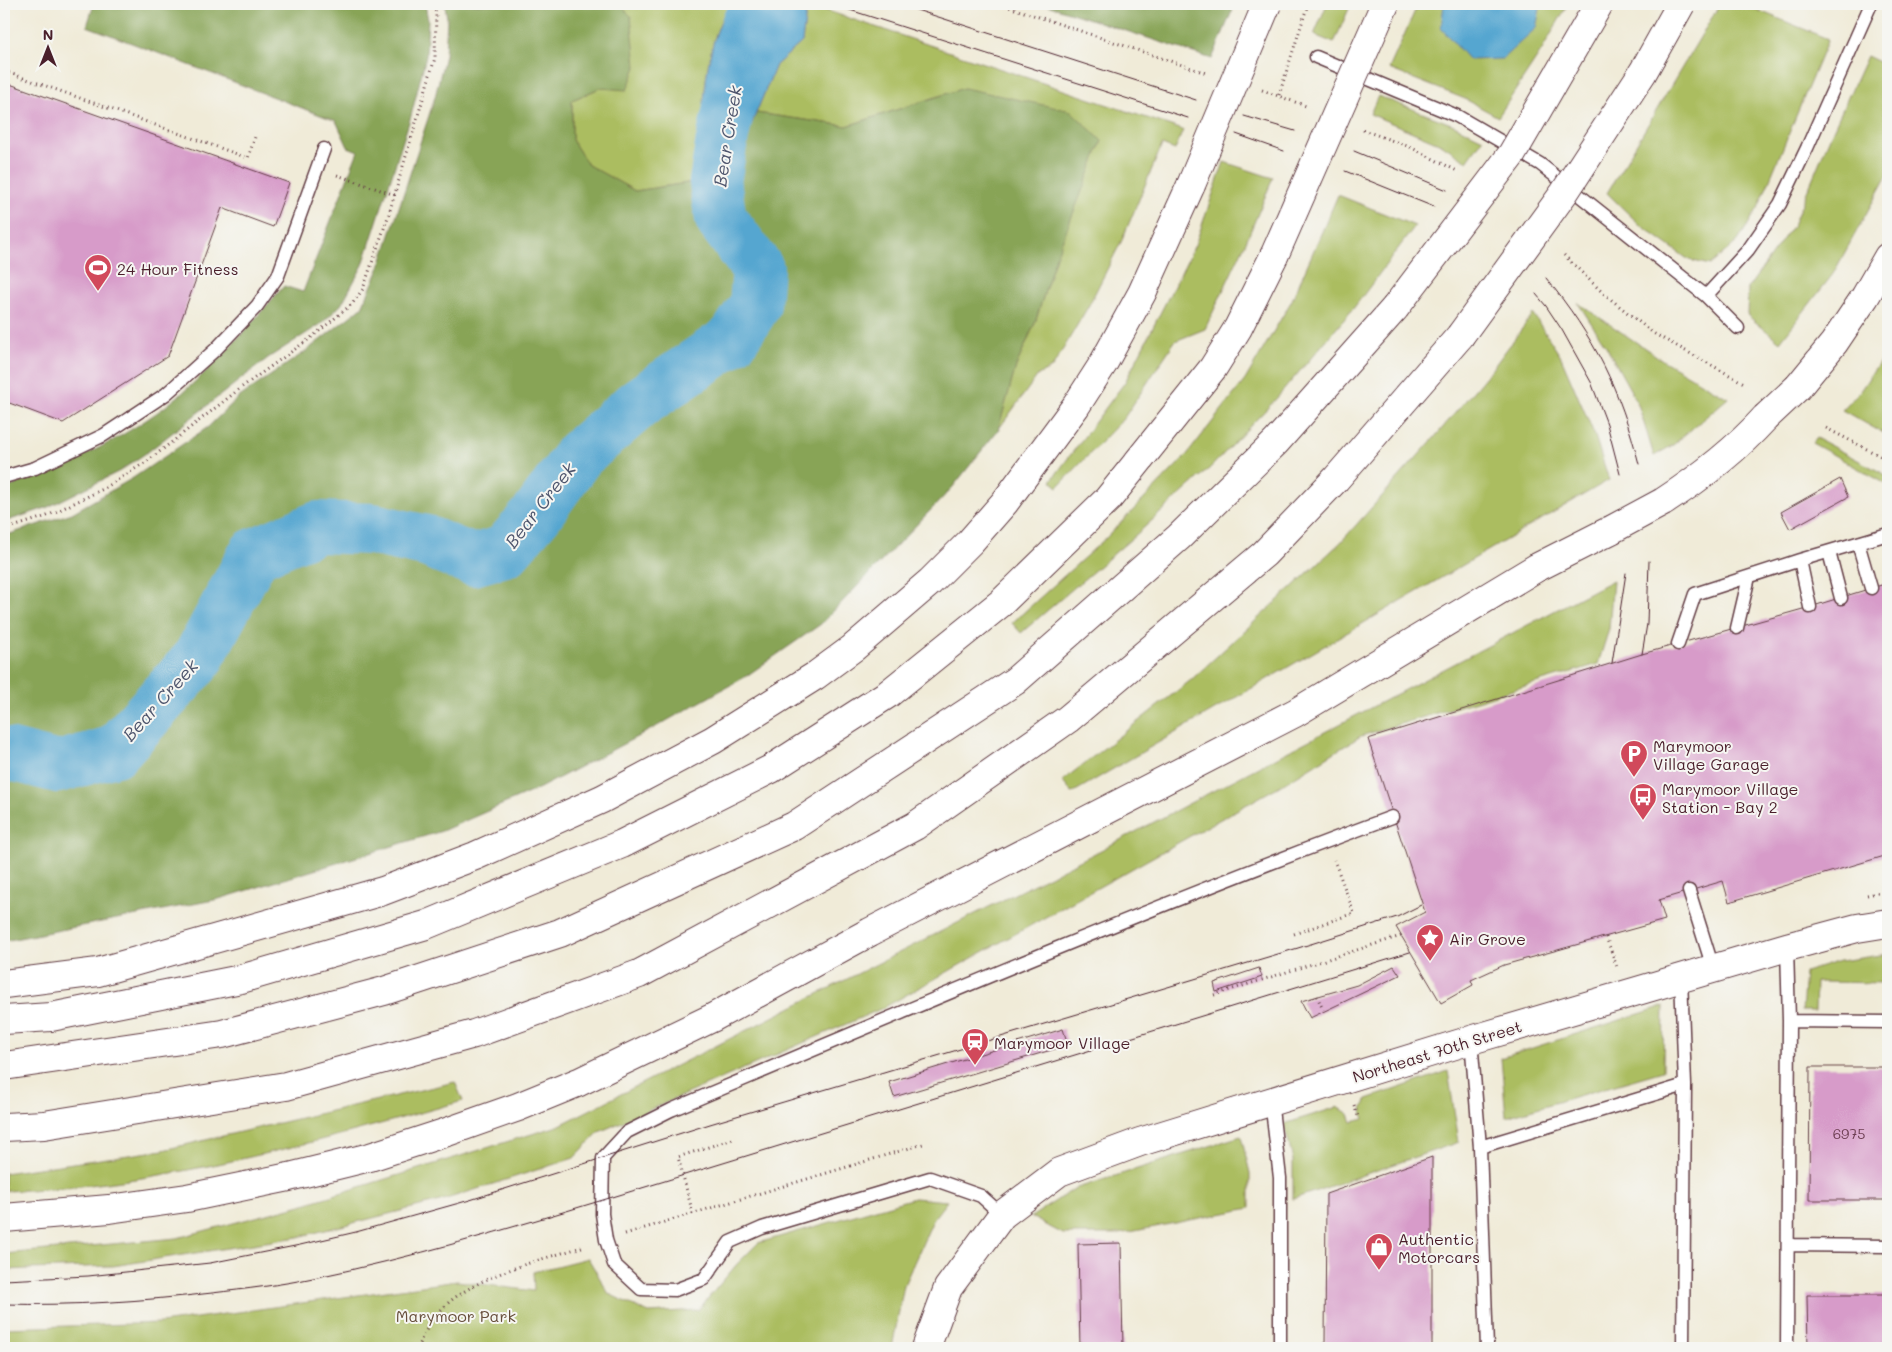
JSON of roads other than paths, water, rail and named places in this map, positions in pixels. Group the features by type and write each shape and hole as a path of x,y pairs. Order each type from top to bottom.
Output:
{"main road":[{"path":"4,984 98,972 392,888 475,856 602,799 712,740 815,676 854,648 930,582 970,542 1017,487 1076,406 1103,364 1142,293 1191,185 1267,4"},
{"path":"4,1020 50,1017 241,980 426,925 622,844 771,769 895,688 1001,603 1108,499 1213,368 1238,328 1274,256 1385,4"},
{"path":"4,1066 222,1034 384,990 560,933 794,826 1015,681 1179,537 1276,442 1395,308 1512,154 1599,4"},
{"path":"4,1127 44,1126 286,1086 474,1034 639,974 915,826 1068,719 1264,554 1336,479 1460,336 1564,193 1643,72 1681,4"},
{"path":"4,1218 109,1209 187,1198 290,1177 370,1157 518,1107 579,1082 712,1018 870,932 1295,713 1536,568 1663,502 1691,484 1744,441 1798,387 1834,344 1865,297 1888,257"},
{"name":"Northeast 70th Street","path":"926,1348 948,1288 1002,1215 1059,1172 1140,1142 1271,1100 1713,968 1857,928 1888,923"}],"lane":[{"path":"1706,296 1748,250 1780,204 1871,4"},
{"path":"1316,57 1457,116 1540,164 1706,296 1738,328"},
{"path":"4,476 35,468 104,434 166,394 216,349 257,306 278,276 324,149"},
{"path":"1678,644 1695,594 1888,534"},
{"path":"1858,543 1871,588"},
{"path":"1829,552 1841,598"},
{"path":"1800,560 1810,608"},
{"path":"1737,628 1749,577"},
{"path":"1002,1215 981,1196 930,1178 762,1228 730,1242 704,1279 675,1290 641,1289 614,1264 606,1240 602,1214 602,1158 627,1132 671,1110 1001,971 1249,870 1392,817"},
{"path":"1689,891 1713,968"},
{"path":"1787,947 1787,1348"},
{"path":"1682,977 1685,1085 1683,1348"},
{"path":"1788,1021 1888,1022"},
{"path":"1471,1040 1480,1147 1487,1348"},
{"path":"1480,1147 1685,1085"},
{"path":"1271,1100 1280,1178 1280,1348"},
{"path":"1788,1245 1888,1246"}],"water":[{"path":"730,4 807,4 802,42 776,65 732,171 701,181 703,113 708,67 720,23"},
{"path":"1444,4 1541,4 1536,28 1502,59 1469,60 1441,28"}],"waterway":[{"name":"Bear Creek","path":"4,753 58,767 115,751 197,660 254,554 318,527 372,529 426,541 473,560 505,551 537,514 579,455 639,403 733,339 755,305 758,269 721,219 715,182 747,24 762,4"}],"tram line":[{"path":"831,4 1188,118"},
{"path":"898,4 1196,100"},
{"path":"1244,116 1295,131"},
{"path":"1236,134 1284,151"},
{"path":"1354,151 1447,190"},
{"path":"1345,171 1434,207"},
{"path":"1546,278 1579,322 1604,365 1632,437 1639,464"},
{"path":"1536,294 1562,330 1591,382 1607,424 1620,474"},
{"path":"1642,654 1647,624 1649,561"},
{"path":"1612,663 1626,573"},
{"path":"4,1280 88,1276 210,1263 356,1232 470,1200 710,1124 1298,948 1397,917 1421,905"},
{"path":"4,1304 108,1302 263,1287 350,1270 423,1252 603,1200 1410,952"}],"place":[{"name":"24 Hour Fitness","path":"98,292"},
{"name":"Marymoor Village Garage","path":"1634,778"},
{"name":"Marymoor Village Station - Bay 2","path":"1643,821"},
{"name":"Air Grove","path":"1430,962"},
{"name":"Marymoor Village","path":"975,1066"},
{"name":"Authentic Motorcars","path":"1379,1271"}],"park label":[{"name":"Marymoor Park","path":"456,1315"}]}
